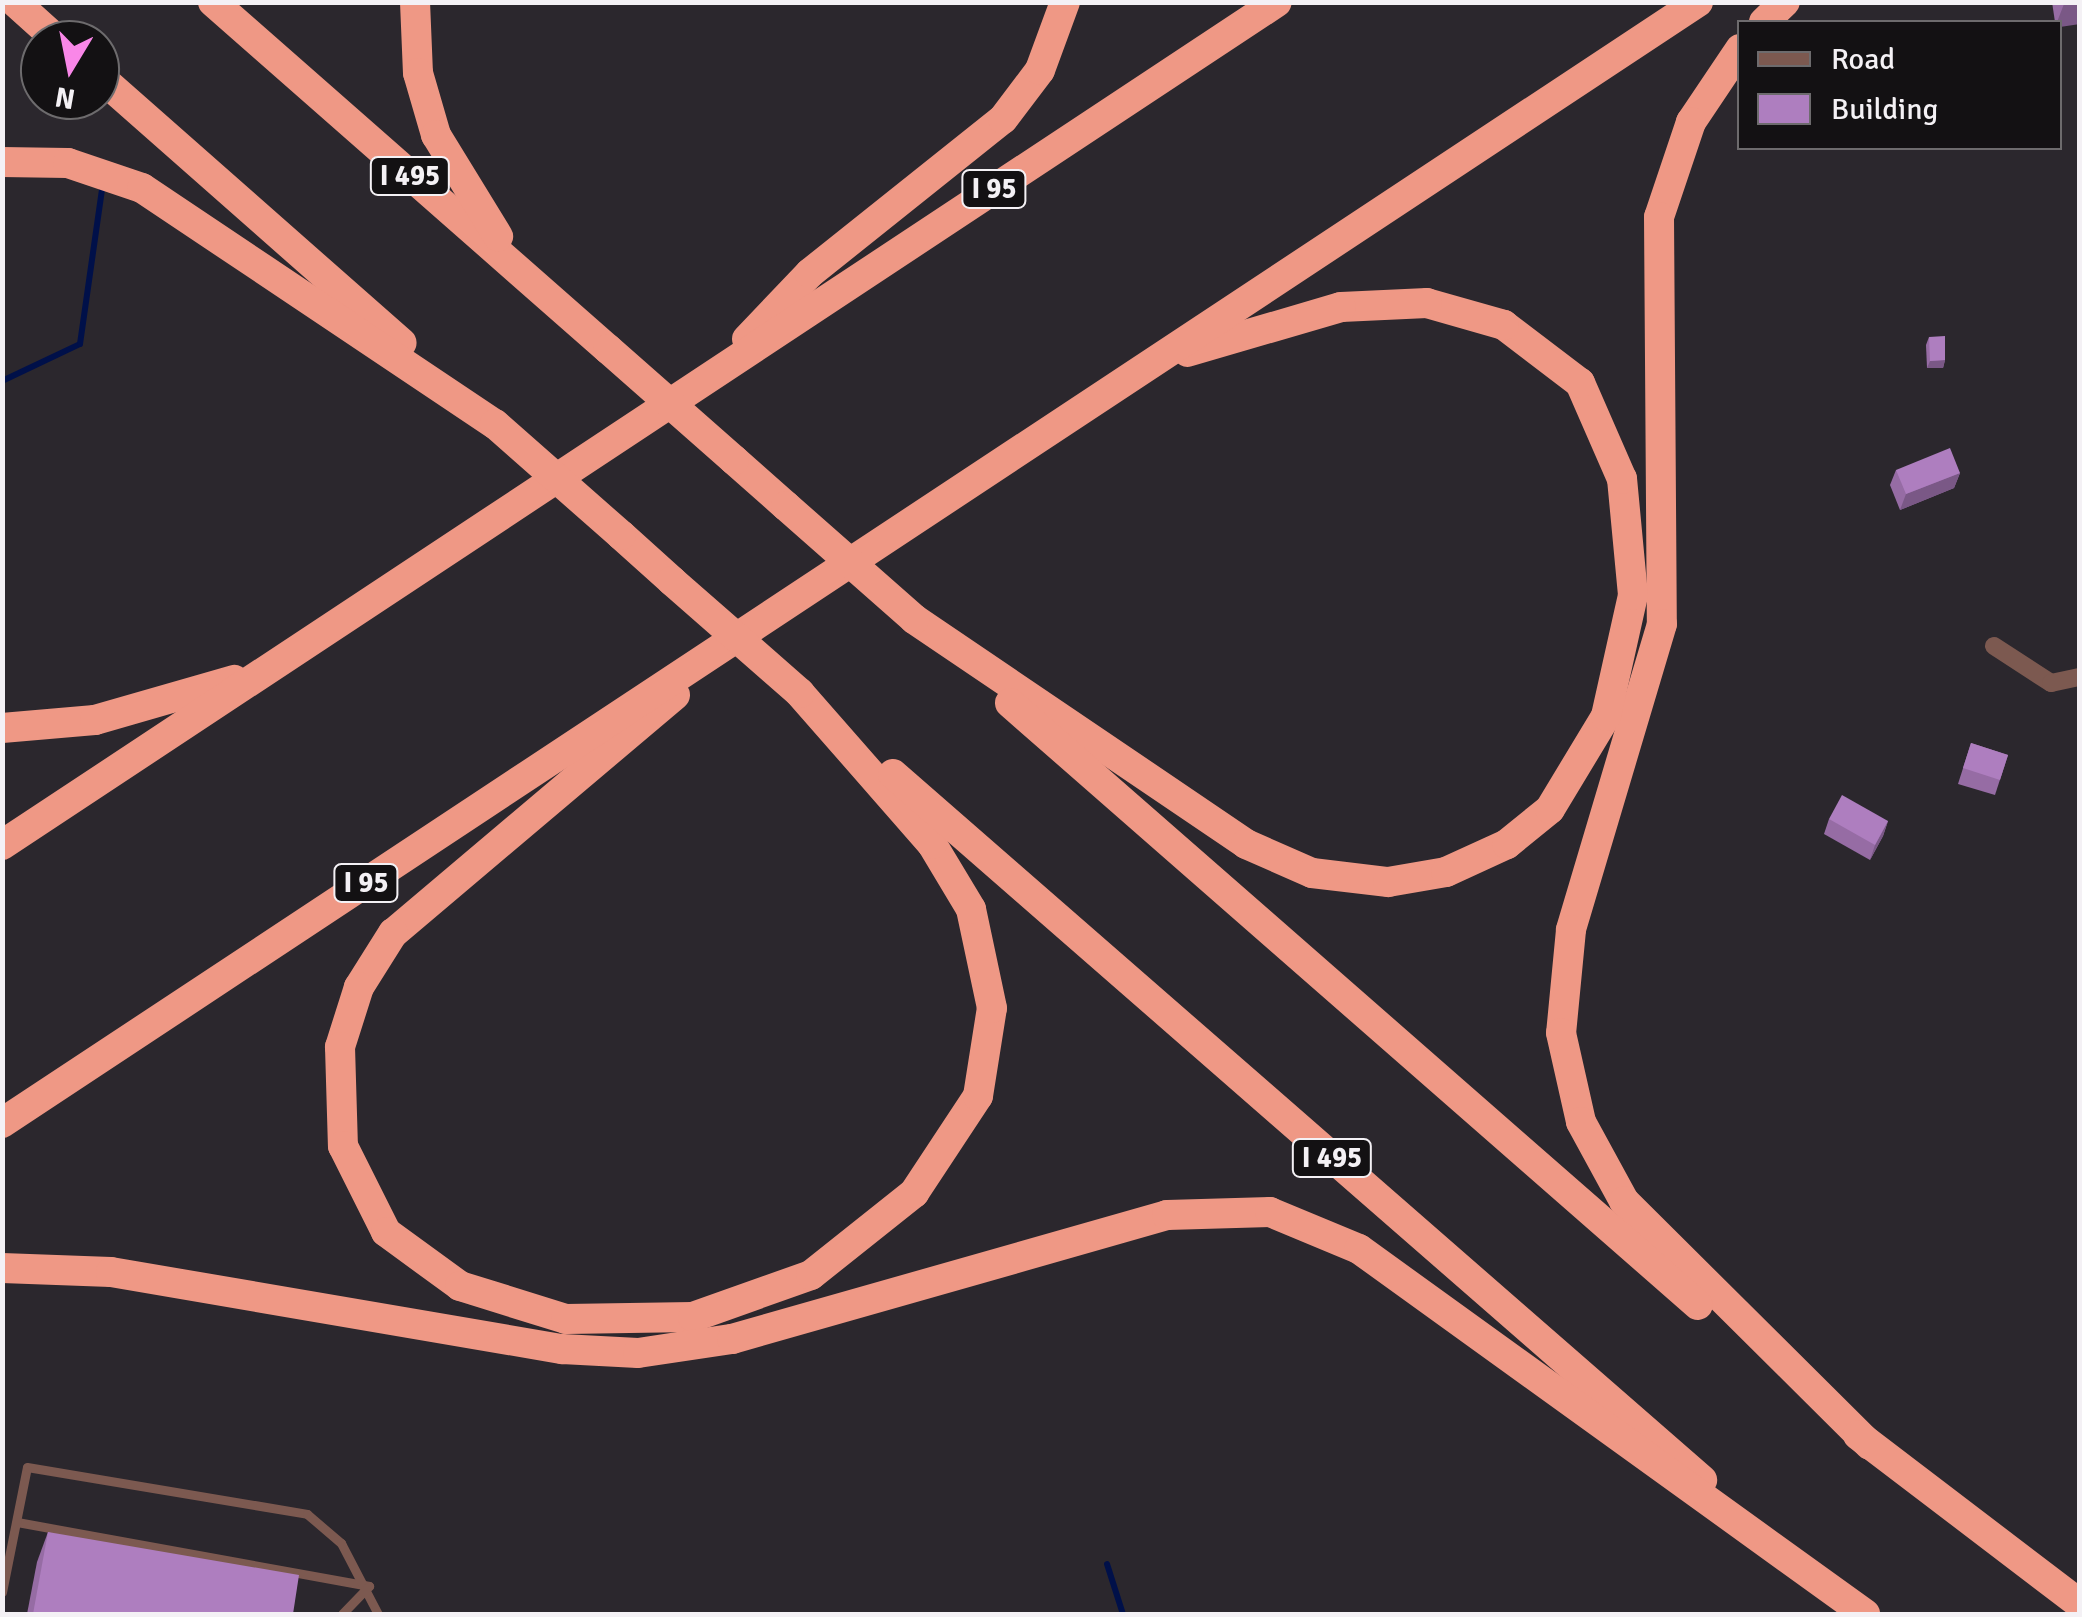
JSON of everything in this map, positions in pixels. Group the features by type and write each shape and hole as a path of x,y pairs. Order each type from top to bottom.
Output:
{"highway":[{"path":"14,2 34,20"},
{"name":"I 495","path":"213,2 1618,1237 1870,1445 2080,1604"},
{"path":"415,2 418,73 452,170 504,243 608,349"},
{"path":"712,376 810,273 1004,119 1040,70 1065,2"},
{"name":"I 95","path":"2,844 1276,2"},
{"name":"I 95","path":"2,1123 1698,2"},
{"path":"1766,20 1786,2"},
{"path":"1737,53 1690,122 1660,217 1662,624 1571,930 1562,1033 1581,1122 1624,1202 1870,1445"},
{"name":"I 495","path":"120,96 1645,1432 1867,1614"},
{"path":"2,162 68,163 142,188 495,424"},
{"path":"914,619 1246,844 1312,874 1388,882 1446,872 1507,844 1550,809 1606,716 1633,595 1618,464 1571,372 1504,325 1411,302 1323,311 1155,361"},
{"path":"729,644 629,739 413,913 358,987 338,1060 343,1146 372,1213 432,1271 566,1319 712,1312 840,1258 950,1149 990,1047 990,982 978,926 932,844 800,693"},
{"path":"2,728 95,720 266,670"},
{"path":"2,1268 111,1272 562,1349 638,1354 732,1339 1167,1215 1270,1212 1359,1249 1867,1614"}],"street":[{"path":"1994,646 2051,684 2080,678"}],"lane":[{"path":"2,1592 27,1467 307,1514 341,1543 368,1586 378,1614"},
{"path":"17,1522 368,1586"},
{"path":"342,1614 368,1586"}],"building":[{"path":"1945,336 1945,360 1930,361 1929,337"},
{"path":"1950,448 1960,473 1906,494 1896,470"},
{"path":"1971,743 2008,755 2000,780 1963,768"},
{"path":"1842,795 1888,821 1875,845 1829,819"},
{"path":"48,1532 299,1575 293,1614 33,1614"}],"waterway":[{"path":"2,381 80,344 102,190"},
{"path":"1107,1564 1123,1614"}]}
